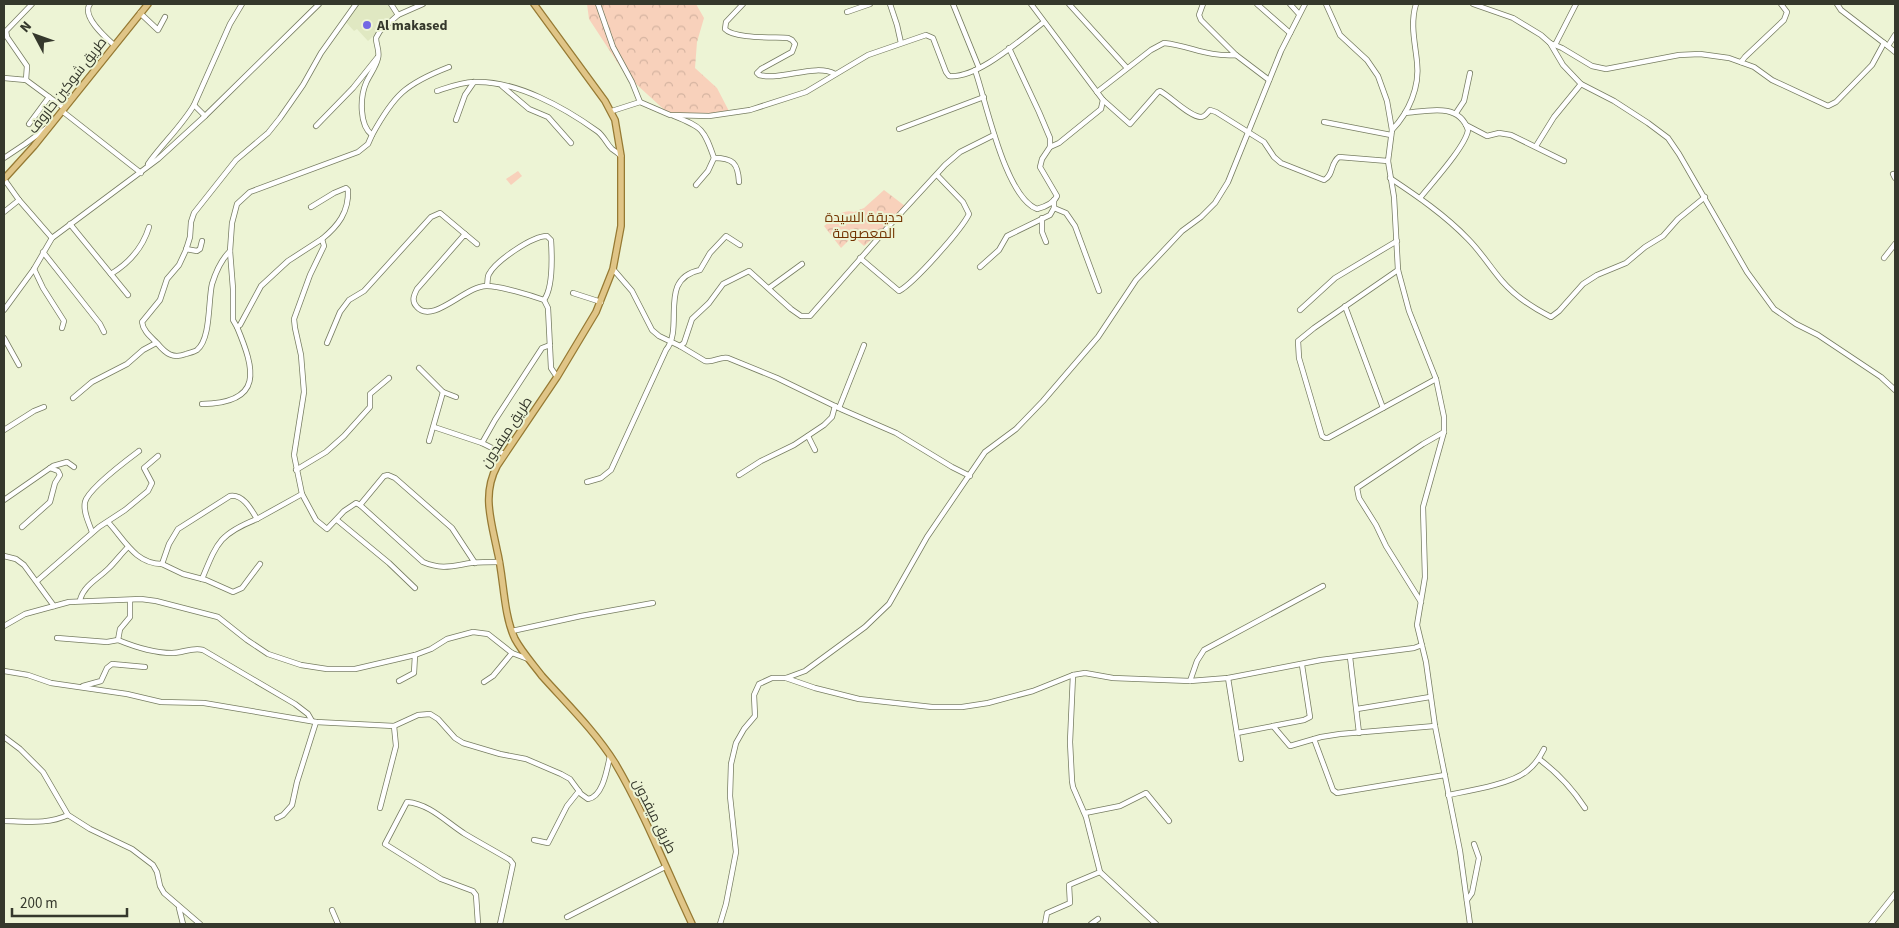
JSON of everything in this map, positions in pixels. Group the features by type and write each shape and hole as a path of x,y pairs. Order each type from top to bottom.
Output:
{"main road":[{"name":"طريق شوكين حاروف","path":"4,179 23,160 148,4"},
{"name":"طريق ميفدون","path":"534,4 612,111 618,129 621,156 621,226 613,269 601,302 582,338 504,454 491,477 488,495 491,522 512,631 529,660 592,732 610,756 636,803 692,924"}],"street":[{"path":"26,80 27,66 7,37 6,31 8,26 32,4"},
{"path":"90,4 87,7 87,13 100,31 114,45"},
{"path":"142,171 194,105 230,24 242,4"},
{"path":"4,310 34,269 52,238 142,171 205,116 318,4"},
{"path":"230,251 219,264 213,282 207,327 199,347 193,352 175,357 164,351 143,328 142,322 160,300 167,279 179,265 190,237 191,222 194,214 236,160 268,133 280,118 303,85 321,52 356,4"},
{"path":"391,4 398,15"},
{"path":"372,135 366,129 364,123 363,93 378,56 376,38 380,31 398,15 423,4"},
{"path":"598,4 614,48 640,102"},
{"path":"742,4 726,22 725,29 728,32 746,36 788,38 795,44 792,52 761,69 757,72 759,75 776,76 823,71 835,74"},
{"path":"847,12 870,4"},
{"path":"890,4 901,43"},
{"path":"953,4 977,69 994,136 1008,174 1030,204 1037,209 1054,200"},
{"path":"1031,4 1103,100 1130,124 1160,91 1196,116 1202,117 1210,110 1213,110 1264,142 1274,157 1281,163 1321,180 1328,178 1335,160 1339,157 1388,161"},
{"path":"1069,4 1127,68"},
{"path":"1203,4 1200,15 1201,20 1236,55 1269,80"},
{"path":"1257,4 1290,33"},
{"path":"1290,4 1299,14"},
{"path":"720,924 726,904 736,852 730,796 733,752 739,736 755,716 754,695 759,684 772,678 786,678 805,672 865,626 888,604 927,537 985,452 1026,419 1098,338 1136,280 1182,230 1202,217 1215,204 1228,182 1269,80 1305,4"},
{"path":"1326,4 1340,35 1367,60 1378,76 1387,101 1392,132 1388,161 1394,197 1398,270 1409,311 1436,379 1441,399 1444,432 1422,507 1425,563 1417,625 1426,662 1435,726 1460,851 1470,924"},
{"path":"1392,132 1405,113 1418,76 1412,27 1412,17 1416,4"},
{"path":"1473,4 1513,18 1592,66 1606,69 1667,56 1700,54 1729,58 1754,67 1772,80 1828,106 1836,102 1872,65 1895,35"},
{"path":"1553,44 1576,4"},
{"path":"1741,62 1784,20 1787,12 1781,4"},
{"path":"1837,4 1841,10 1895,52"},
{"path":"140,13 158,30 165,17"},
{"path":"670,114 709,116 750,110 806,92 868,55 929,35 935,40 946,72 949,76 954,76 977,69 1044,22"},
{"path":"1097,92 1162,43 1208,54 1236,55"},
{"path":"1553,44 1563,65 1580,84 1614,101 1668,138 1705,197 1747,272 1774,309 1796,324 1818,335 1881,378 1895,390"},
{"path":"1009,48 1050,138 1050,147"},
{"path":"316,126 353,88 378,56"},
{"path":"202,404 225,401 238,396 245,391 250,383 250,365 233,320 230,251 233,214 237,204 244,196 279,180 358,152 368,144 386,110 401,92 424,76 449,67"},
{"path":"1456,113 1464,101 1470,72"},
{"path":"4,78 26,80 142,171"},
{"path":"456,120 465,95 474,82"},
{"path":"437,91 474,82 501,85 538,96 570,112 604,137 611,148 621,156"},
{"path":"1536,146 1554,117 1580,84"},
{"path":"501,85 529,109 548,117 571,143"},
{"path":"28,124 49,97"},
{"path":"899,129 984,97"},
{"path":"980,267 999,250 1007,236 1050,215 1057,196 1040,167 1042,159 1050,147 1059,143 1101,108 1103,100"},
{"path":"612,111 640,102 694,124 703,131 714,158 708,171 696,185"},
{"path":"194,105 205,116"},
{"path":"1405,113 1445,110 1456,113 1466,125 1487,136 1499,133 1511,134 1564,161"},
{"path":"1324,122 1392,132"},
{"path":"4,158 50,125"},
{"path":"1420,198 1468,133 1466,125"},
{"path":"680,346 684,343 692,319 709,303 723,284 749,271 791,309 801,316 807,317 820,306 860,258 945,165 960,152 994,136"},
{"path":"714,158 725,158 734,163 738,170 739,182"},
{"path":"860,258 900,291 928,263 952,237 969,214 963,202 937,175"},
{"path":"1390,178 1420,198 1468,239 1514,293 1551,317 1559,311 1583,284 1597,275 1626,263 1662,236 1678,219 1705,197"},
{"path":"4,179 19,200 52,238"},
{"path":"236,327 241,323 261,286 288,261 322,239 335,228 343,217 348,190 346,188 338,191 311,207"},
{"path":"4,212 19,200"},
{"path":"1054,208 1066,213 1075,226 1099,291"},
{"path":"327,342 340,312 349,300 364,291 431,217 440,213 477,244"},
{"path":"1042,218 1042,232 1046,242"},
{"path":"70,224 128,295"},
{"path":"111,274 140,248 145,241 149,227"},
{"path":"465,234 417,289 413,296 414,303 423,312 433,312 478,288 488,286 544,300 548,308 551,368 557,377"},
{"path":"488,286 489,274 498,265 531,239 547,236 551,240 552,254 548,294 544,300"},
{"path":"587,482 601,478 611,470 666,350 672,342 675,298 678,286 683,278 700,270 710,254 726,236 740,245"},
{"path":"322,239 324,246 306,285 294,319 301,355 304,392 294,445 294,461 302,494 316,520 323,528 330,528 356,503 423,562 434,567 475,562 500,562"},
{"path":"186,249 197,251 200,249 202,241"},
{"path":"1300,310 1334,278 1397,241"},
{"path":"1884,258 1895,244"},
{"path":"43,252 100,324 104,332"},
{"path":"769,288 802,264"},
{"path":"34,269 43,288 64,322 62,328"},
{"path":"613,269 628,285 652,330 659,336 705,361 710,362 723,357 728,358 776,378 896,433 970,476"},
{"path":"1398,270 1300,338 1298,344 1299,358 1322,436 1328,438 1436,379"},
{"path":"573,292 601,302"},
{"path":"1345,306 1382,408"},
{"path":"4,338 19,365"},
{"path":"73,398 92,382 127,364 143,350 156,343"},
{"path":"739,475 761,461 794,445 832,417 864,344"},
{"path":"482,443 542,348 550,345"},
{"path":"419,368 443,392 456,398"},
{"path":"296,470 326,452 344,436 370,407 370,394 390,378"},
{"path":"429,441 443,392"},
{"path":"4,430 34,411 44,407"},
{"path":"434,427 482,443 504,454"},
{"path":"1421,602 1359,498 1358,488 1444,432"},
{"path":"808,436 815,450"},
{"path":"92,532 85,512 86,499 95,488 138,450"},
{"path":"37,581 92,532 108,522 151,487 152,483 144,468 158,456"},
{"path":"4,500 50,468 64,462 74,467"},
{"path":"22,527 50,502 53,487 60,475 58,471 50,468"},
{"path":"360,505 384,476 388,475 394,478 452,528 475,562"},
{"path":"202,579 212,554 223,537 302,494"},
{"path":"162,564 169,544 178,529 230,496 235,495 243,500 257,519"},
{"path":"337,520 389,562 415,588"},
{"path":"108,522 128,547 144,560 162,564 182,574 202,579 236,592 249,580 260,564"},
{"path":"80,600 88,586 110,567 128,547"},
{"path":"4,556 20,562 37,581 54,606"},
{"path":"1190,681 1197,661 1204,650 1323,586"},
{"path":"4,626 25,614 80,600 156,601 218,617 268,654 301,666 327,669 355,669 415,655 432,649 447,639 473,632 488,634 512,653 529,660"},
{"path":"118,640 120,629 130,618 130,600"},
{"path":"512,631 653,603"},
{"path":"57,638 107,642 118,640 135,646 169,653 178,653 194,648 203,650 300,708 314,722"},
{"path":"786,678 815,688 859,699 949,707 988,703 1033,691 1073,675 1085,674 1114,678 1190,681 1228,678 1321,660 1414,648 1422,645"},
{"path":"484,682 493,676 512,653"},
{"path":"400,681 414,673 415,655"},
{"path":"1350,657 1359,733"},
{"path":"82,686 101,681 107,668 112,664 145,668"},
{"path":"1237,732 1306,720 1310,716 1302,665"},
{"path":"4,671 28,675 51,682 148,698 161,702 204,703 314,722 394,726 418,715 430,714 438,719 455,738 463,743 500,754 526,759 561,774 570,779 578,791 588,799 594,798 603,782 610,756"},
{"path":"1073,675 1070,742 1072,781 1073,788 1085,813 1100,872 1156,924"},
{"path":"1228,678 1241,760"},
{"path":"1357,709 1430,697"},
{"path":"277,818 283,815 292,804 314,722"},
{"path":"380,808 396,746 394,726"},
{"path":"1274,726 1288,746 1340,734 1435,726"},
{"path":"4,737 37,765 68,815 90,829 132,849 150,862 156,869 160,886 164,893 200,924"},
{"path":"1314,739 1333,790 1337,794 1445,775"},
{"path":"1448,795 1479,790 1520,776 1528,771 1539,759 1544,749"},
{"path":"1539,759 1562,777 1575,792 1585,808"},
{"path":"534,840 548,842 567,806 578,791"},
{"path":"1085,813 1120,806 1146,793 1169,821"},
{"path":"478,924 476,895 473,891 441,880 385,844 407,802 417,803 426,807 464,833 510,860 513,864 500,924"},
{"path":"4,821 41,822 59,819 68,815"},
{"path":"1467,901 1472,893 1478,858 1474,844"},
{"path":"567,917 666,867"},
{"path":"1045,924 1047,913 1070,903 1069,885 1100,872"},
{"path":"1871,924 1895,894"},
{"path":"179,907 183,924"},
{"path":"332,910 338,924"},
{"path":"1091,924 1098,918"}],"shaded area":[{"name":"Al makased","path":"358,4 389,4 397,13 368,41 357,29 354,31 345,21"}],"green space":[{"path":"587,4 696,4 704,18 697,42 695,68 717,88 731,115 670,115 625,74 589,19"},
{"path":"518,171 522,176 511,185 506,179"},
{"name":"حديقة السيدة المعصومة","path":"884,190 905,206 886,227 864,246 853,236 841,248 824,226 841,213 854,212 864,208"}],"place":[{"name":"Al makased","path":"367,25"}]}
